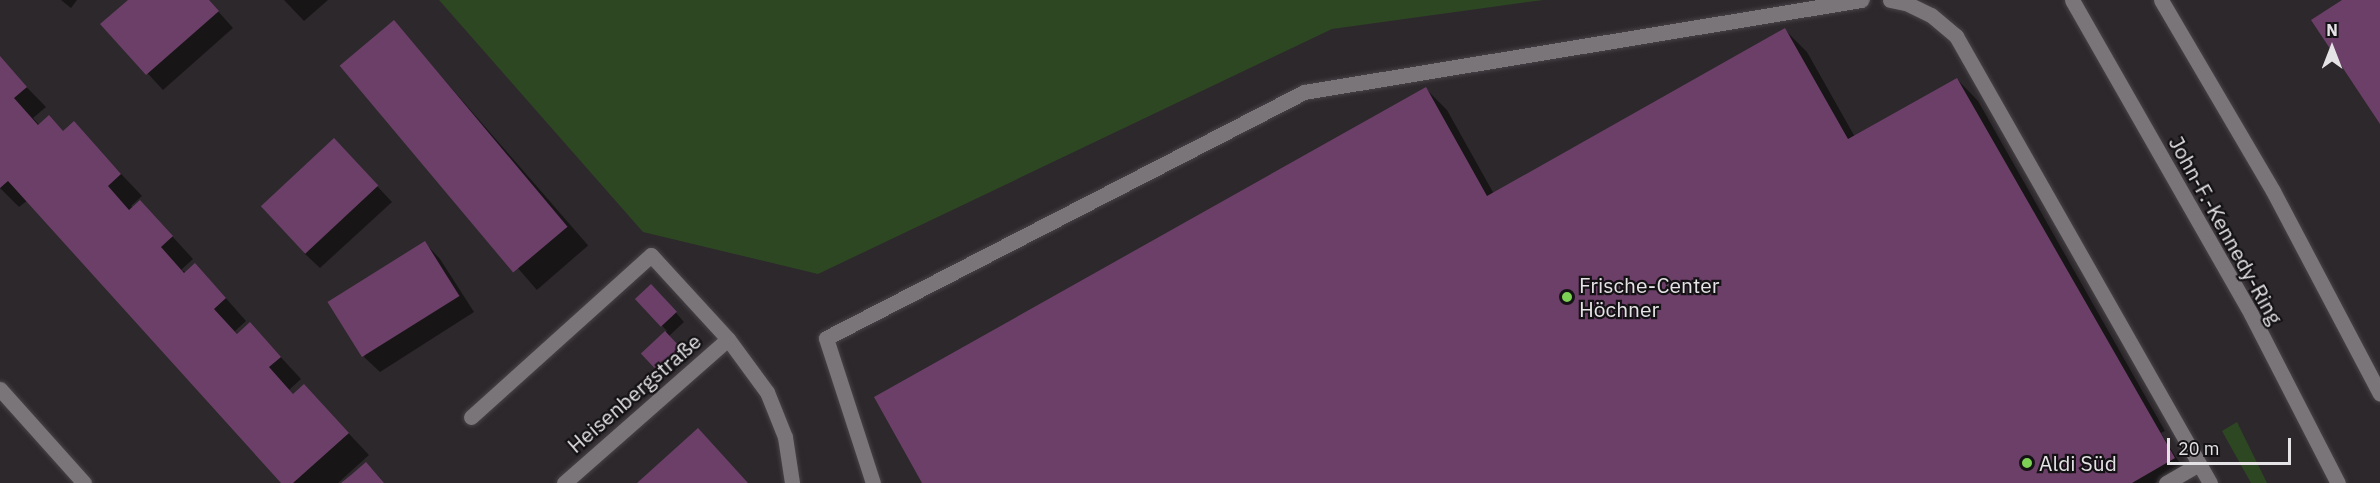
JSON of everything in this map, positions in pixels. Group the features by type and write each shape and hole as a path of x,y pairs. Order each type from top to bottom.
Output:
{"main road":[{"path":"873,483 826,338 1304,92 1861,0"},
{"path":"1890,0 1906,3 1930,15 1956,36 2210,483"},
{"name":"John-F.-Kennedy-Ring","path":"2072,0 2251,314 2338,483"},
{"path":"2161,0 2273,191 2380,394"},
{"name":"Heisenbergstraße","path":"471,417 651,255 728,339 564,483"},
{"path":"728,339 767,392 785,437 792,483"},
{"path":"0,388 84,483"},
{"path":"2166,483 2199,464"}],"green space":[{"path":"439,0 1543,0 1332,29 818,274 643,232"},
{"path":"2237,422 2267,483 2251,483 2222,431"}],"building":[{"path":"128,0 209,0 219,11 146,75 100,24"},
{"path":"2342,0 2380,0 2380,124 2311,20"},
{"path":"394,20 568,227 513,272 340,66"},
{"name":"Frische-Center Höchner","path":"1785,28 1848,139 1957,78 2175,458 2132,483 922,483 874,397 1426,87 1487,196"},
{"path":"0,56 27,87 14,98 38,125 49,115 63,131 74,121 121,174 108,186 129,210 140,200 173,236 161,247 184,273 195,263 226,298 214,309 237,334 250,322 281,357 269,367 293,394 304,384 349,433 293,483 281,483 8,181 0,188"},
{"path":"334,138 378,186 305,254 261,206"},
{"path":"425,241 459,296 362,357 327,302"},
{"path":"651,284 677,312 661,327 635,299"},
{"path":"665,331 681,348 657,370 641,354"},
{"path":"698,428 748,483 637,483"},
{"path":"366,462 384,483 341,483 351,475"}],"place":[{"name":"Frische-Center Höchner","path":"1567,297"},
{"name":"Aldi Süd","path":"2027,463"}]}
